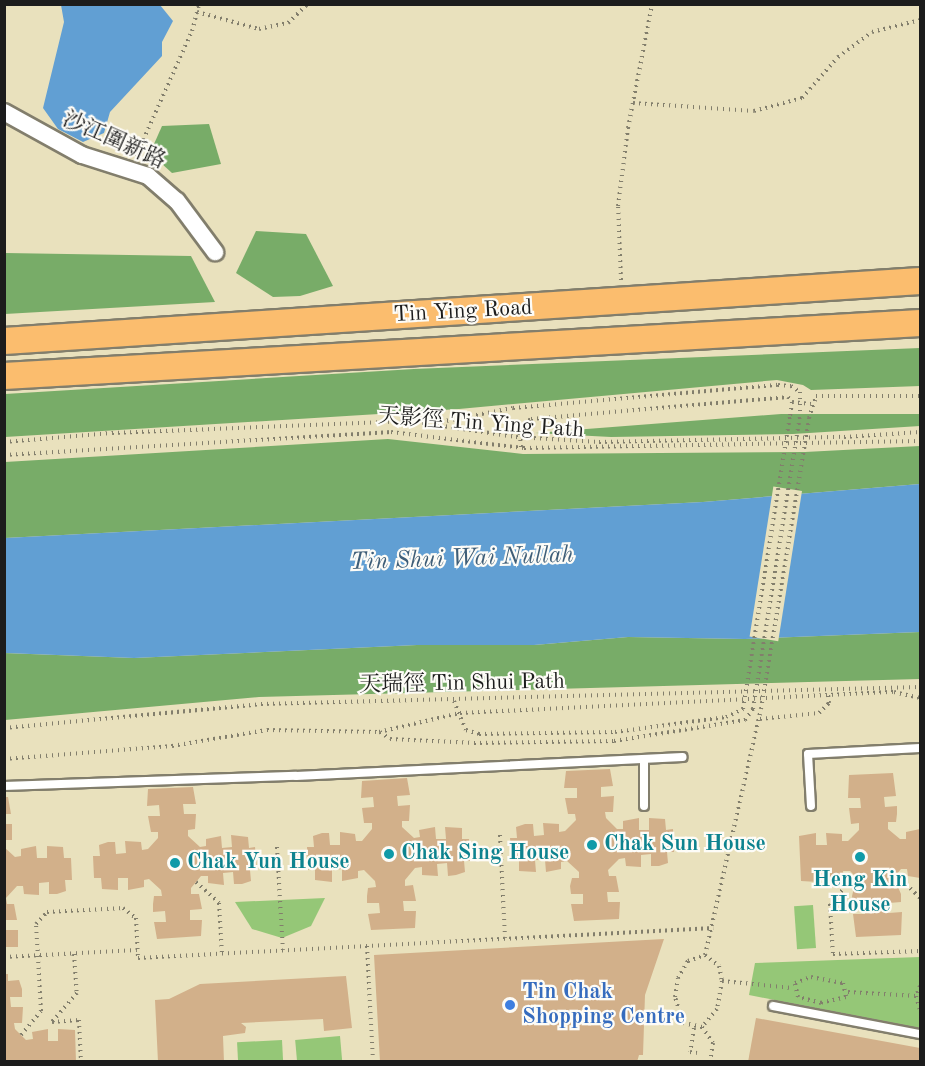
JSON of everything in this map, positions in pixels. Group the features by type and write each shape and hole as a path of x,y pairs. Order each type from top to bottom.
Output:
{"main road":[{"name":"Tin Ying Road","path":"4,341 921,281"},
{"name":"Tin Ying Road","path":"4,376 921,323"}],"street":[{"name":"沙江圍新路","path":"4,112 82,155 148,176 164,188 215,252"}],"lane":[{"path":"811,806 808,754 921,748"},
{"path":"4,786 683,757"},
{"path":"644,760 644,806"},
{"path":"773,1006 921,1034"}],"path":[{"path":"129,171 192,31 199,4"},
{"path":"197,12 259,29 288,23 308,4"},
{"path":"622,285 618,206 633,103 652,4"},
{"path":"633,103 754,111 802,98 838,57 872,32 921,20"},
{"path":"379,732 390,739 474,743 614,741 745,720 753,709 801,403 796,388 778,385 513,408 432,424"},
{"path":"705,955 760,719 811,404 821,395 921,396"},
{"path":"520,447 519,427 531,419 788,397 792,402 811,404"},
{"path":"454,700 466,730 501,734 615,732 726,717 743,709 792,402"},
{"path":"4,442 341,422 432,424 520,437 599,442 844,437 921,432"},
{"name":"天影徑 Tin Ying Path","path":"4,455 391,432 520,447 849,445 921,441"},
{"name":"天瑞徑 Tin Shui Path","path":"4,728 261,704 921,687"},
{"path":"760,719 819,713 829,703 828,688"},
{"path":"4,759 172,746 267,730 379,732 460,713 894,692 921,698"},
{"path":"500,835 505,938"},
{"path":"277,847 283,950"},
{"path":"196,882 219,903 222,954"},
{"path":"906,884 921,898"},
{"path":"846,886 830,904 833,954 921,951"},
{"path":"21,1035 41,1011 36,924 47,912 123,908 136,918 138,958 713,928"},
{"path":"367,946 373,1062"},
{"path":"4,957 138,950"},
{"path":"74,954 77,993 52,1022 79,1020 81,1062"},
{"path":"705,955 719,966 722,981 717,1009 702,1027 694,1028 678,1016 675,987 688,961 705,955"},
{"path":"793,988 799,980 822,976 843,983 848,992"},
{"path":"722,981 793,988"},
{"path":"921,986 916,996 921,1010"},
{"path":"793,988 798,997 821,1003 842,1000 848,992"},
{"path":"848,992 916,996"},
{"path":"702,1027 713,1043 710,1062"},
{"path":"694,1028 690,1052 697,1053"}],"green space":[{"path":"209,124 221,164 172,173 150,153 162,126"},
{"path":"256,231 306,234 333,286 300,296 273,297 236,273"},
{"path":"5,253 191,256 215,302 5,314"},
{"path":"920,348 920,386 811,390 803,385 777,380 459,409 5,437 5,394 414,369"},
{"path":"781,414 920,414 920,426 793,434 611,437 535,433"},
{"path":"388,439 523,454 805,452 920,446 920,484 703,502 5,538 5,462"},
{"path":"920,632 920,679 259,697 5,720 4,653 134,658 417,645 534,645 628,637 745,639"},
{"path":"325,898 311,926 282,938 252,929 235,902"},
{"path":"813,905 816,948 797,949 794,906"},
{"path":"920,957 920,1028 749,995 755,963"},
{"path":"340,1036 342,1061 297,1062 295,1040"},
{"path":"282,1040 283,1061 238,1062 237,1042"}],"water":[{"path":"61,5 160,5 173,21 162,42 162,56 110,112 104,133 83,142 58,129 43,108 64,22"},
{"name":"Tin Shui Wai Nullah","path":"920,484 920,632 745,639 628,637 534,645 417,645 134,658 5,653 5,538 703,502"}],"pier":[{"path":"773,486 802,491 778,641 750,637"}],"building":[{"name":"Chak Sun House","path":"610,769 613,786 601,787 601,797 614,796 613,812 605,812 606,818 617,829 623,829 623,821 639,818 639,830 649,830 649,818 665,819 666,830 673,829 674,852 667,852 668,863 659,866 651,866 651,854 641,855 641,867 626,866 625,858 619,859 608,870 609,876 616,876 619,892 607,892 608,902 620,902 619,919 574,921 571,904 583,904 583,894 571,894 570,886 572,878 579,878 579,872 567,861 561,862 561,869 546,872 545,860 535,860 536,872 519,871 519,860 512,860 510,838 517,838 516,827 525,824 533,824 534,836 544,835 543,823 559,824 559,832 565,831 576,820 575,814 568,814 565,798 577,798 577,788 564,788 566,771"},
{"name":"Heng Kin House","path":"893,773 896,796 884,797 885,807 897,806 897,814 896,822 888,822 888,829 900,839 906,839 906,832 920,829 920,878 908,876 907,869 901,869 891,881 891,887 898,887 901,902 889,903 889,913 902,912 901,935 856,937 853,914 865,914 865,904 853,904 852,896 854,888 861,888 861,882 850,871 843,871 844,879 828,881 828,869 817,870 818,882 801,881 799,836 816,833 816,845 827,845 826,833 842,834 842,841 848,841 859,830 859,823 851,824 849,808 861,808 860,798 848,798 849,775"},
{"name":"Chak Sing House","path":"407,778 410,795 397,796 398,806 410,805 409,821 402,821 402,827 414,838 420,837 419,830 435,827 436,839 446,839 445,827 462,828 462,839 469,839 471,861 464,861 465,872 448,876 447,863 437,864 438,876 422,875 422,867 415,868 405,880 405,886 413,885 416,901 403,901 404,911 416,911 415,928 371,930 368,914 380,913 379,903 367,903 368,888 376,887 375,881 364,870 358,871 358,878 342,881 342,869 332,870 332,882 315,880 315,869 308,870 307,847 314,847 313,836 322,833 329,833 330,845 340,845 340,832 355,834 356,841 362,841 372,829 372,823 364,823 362,808 374,807 373,797 361,798 362,781"},
{"name":"Chak Yun House","path":"193,787 196,804 183,804 184,814 196,814 195,829 188,830 188,836 200,847 206,846 206,839 221,836 222,848 232,847 231,835 248,837 249,848 255,847 257,870 250,870 251,881 242,884 234,884 233,872 223,873 224,885 208,883 208,876 201,876 191,888 191,894 199,894 202,909 190,910 190,920 202,920 201,936 157,939 154,922 166,922 165,911 153,912 154,896 162,896 161,890 149,879 144,880 144,887 128,890 128,878 118,878 118,890 102,889 101,878 94,878 93,856 100,856 99,845 108,842 115,842 116,854 126,853 125,841 141,842 142,850 148,849 158,838 158,832 151,832 148,816 160,816 159,805 147,806 148,789"},
{"path":"4,797 8,797 11,814 4,814"},
{"path":"4,824 12,824 12,840 4,840"},
{"path":"36,846 37,858 47,858 47,846 63,847 64,858 71,858 72,880 65,880 66,891 57,894 49,894 49,882 39,883 39,895 24,894 23,886 17,886 6,898 7,904 14,904 17,920 4,920 4,847 15,857 21,856 21,849"},
{"path":"4,930 18,930 18,947 4,947"},
{"name":"Tin Chak Shopping Centre","path":"664,939 645,995 643,1055 639,1055 637,1062 380,1062 374,955"},
{"path":"4,974 8,974 8,981 19,980 22,989 22,997 10,997 11,1007 23,1007 22,1023 14,1023 15,1029 26,1040 33,1039 32,1032 48,1029 48,1041 58,1041 58,1029 75,1030 76,1062 4,1062"},
{"path":"346,976 352,1028 324,1031 323,1019 241,1023 246,1027 245,1033 223,1036 224,1062 158,1062 155,1000 169,999 200,984"},
{"path":"756,1018 920,1048 920,1062 748,1062"}],"place":[{"name":"Chak Sun House","path":"592,845"},
{"name":"Chak Sing House","path":"389,854"},
{"name":"Heng Kin House","path":"860,857"},
{"name":"Chak Yun House","path":"175,863"},
{"name":"Tin Chak Shopping Centre","path":"510,1005"}]}
